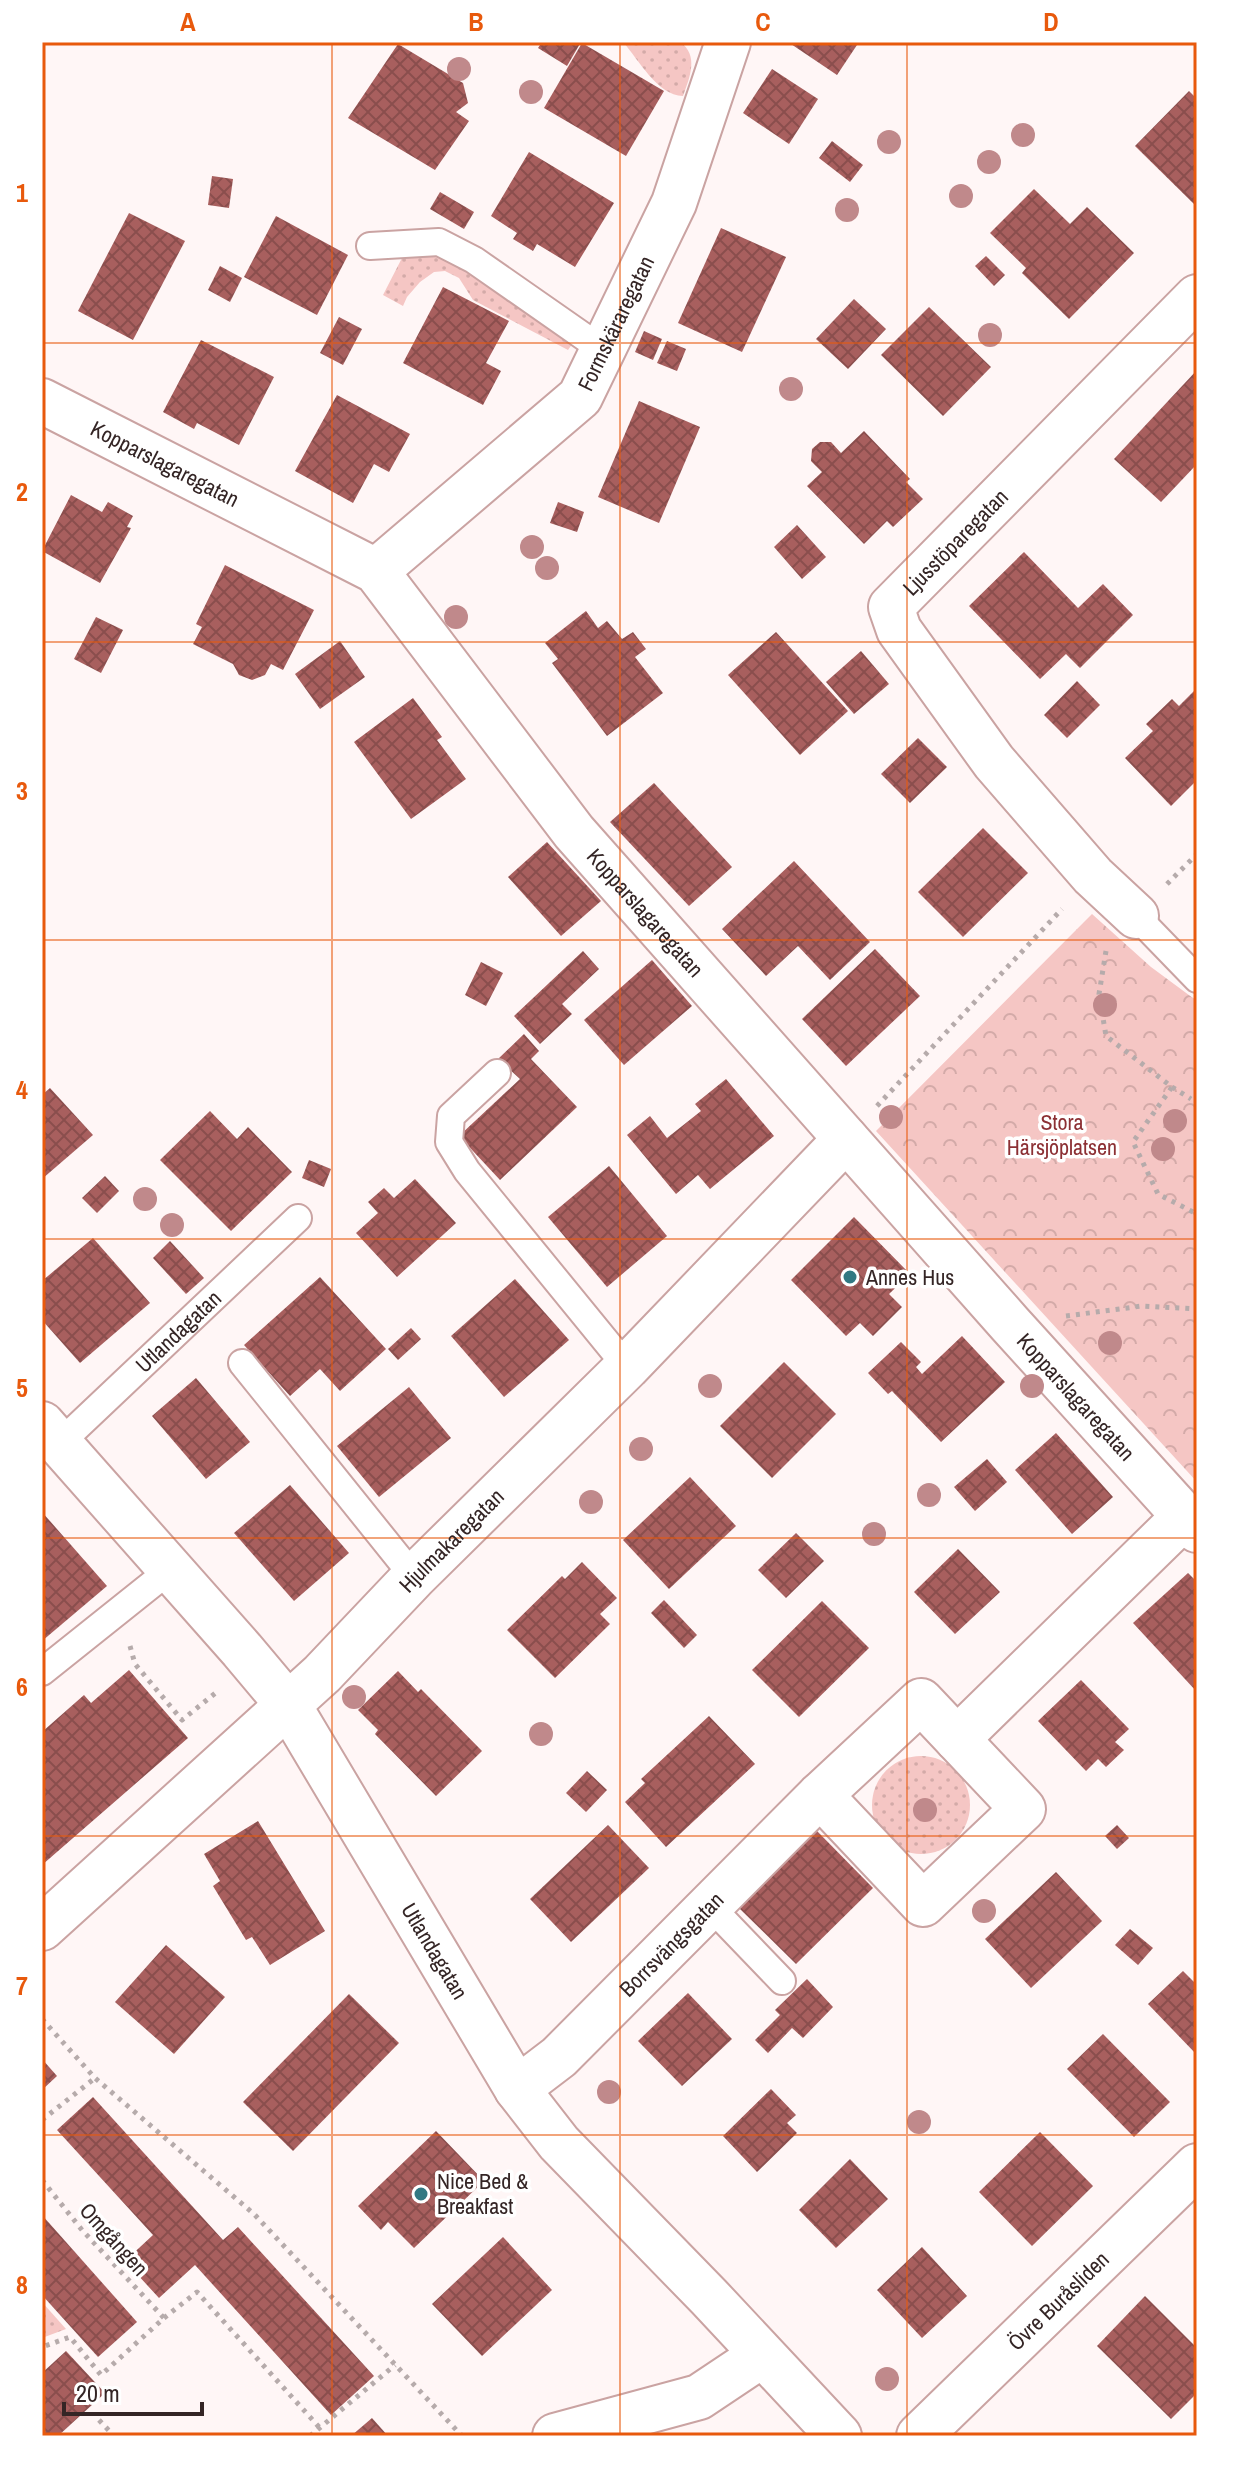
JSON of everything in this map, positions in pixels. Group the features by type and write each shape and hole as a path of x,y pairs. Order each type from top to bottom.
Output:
{"street":[{"name":"Formskäraregatan","path":"376,571 580,397 674,203 728,42"},
{"name":"Ljusstöparegatan","path":"1136,916 1093,876 994,762 899,630 891,607 1197,297"},
{"name":"Kopparslagaregatan","path":"42,401 376,571 574,832 1190,1524"},
{"name":"Hjulmakaregatan","path":"42,1928 289,1706 414,1577 627,1367 846,1139"},
{"name":"Utlandagatan","path":"51,1434 289,1706 517,2089 559,2143 839,2436"},
{"path":"957,1739 1190,1524"},
{"name":"Borrsvängsgatan","path":"517,2089 559,2057 820,1795 921,1701 1023,1809 923,1904 820,1795"},
{"name":"Övre Buråsliden","path":"919,2436 1197,2166"},
{"path":"555,2436 699,2397 762,2355"}],"lane":[{"path":"370,246 439,242 474,260 603,350"},
{"path":"1136,916 1197,979"},
{"path":"497,1073 451,1116 449,1142 467,1171 627,1367"},
{"name":"Utlandagatan","path":"51,1434 298,1218"},
{"path":"242,1363 414,1577"},
{"path":"42,1672 171,1569"},
{"path":"709,1905 782,1981"}],"path":[{"path":"846,1139 1093,876"},
{"path":"1136,916 1105,951 1099,994 1106,1036 1191,1099"},
{"path":"1172,1087 1133,1142 1158,1194 1197,1214"},
{"path":"1010,1324 1142,1306 1197,1309"},
{"path":"120,1610 135,1664 182,1720 252,1662"},
{"path":"42,2019 95,2078 254,2214 462,2436"},
{"path":"42,2120 95,2078"},
{"name":"Omgången","path":"42,2180 82,2230 164,2318"},
{"path":"42,2347 70,2337 101,2375 197,2292 319,2427"},
{"path":"310,2436 395,2365"},
{"path":"99,2420 114,2436"}],"green space":[{"path":"623,42 680,42 686,47 691,67 683,96 665,90 657,83"},
{"path":"432,255 457,263 577,337 568,350 473,300 459,278 445,271 434,272 420,282 403,306 383,295 403,256"},
{"name":"Stora Härsjöplatsen","path":"1092,914 1151,967 1197,1001 1197,1482 876,1131"},
{"path":"921,1756 940,1760 956,1770 966,1786 970,1805 966,1824 956,1840 940,1850 921,1854 902,1850 886,1840 876,1824 872,1805 876,1786 886,1770 902,1760"},
{"path":"42,2302 66,2329 42,2338"}],"building":[{"path":"542,42 581,42 567,66 538,48"},
{"path":"788,42 859,42 837,75"},
{"path":"582,43 664,91 626,156 544,108"},
{"path":"398,44 463,83 468,103 456,112 469,121 435,170 348,118"},
{"path":"772,69 818,99 789,144 743,113"},
{"path":"1189,91 1197,99 1197,207 1135,146"},
{"path":"832,141 863,165 850,182 819,158"},
{"path":"529,152 614,203 575,267 537,244 533,251 513,239 517,233 491,216"},
{"path":"212,176 233,179 229,208 208,205"},
{"path":"1034,189 1070,224 1087,207 1134,253 1069,319 1022,273 1026,268 990,233"},
{"path":"440,192 474,212 464,229 430,209"},
{"path":"129,213 185,241 133,340 78,311"},
{"path":"276,216 348,255 317,315 244,277"},
{"path":"721,228 786,257 742,352 678,323"},
{"path":"986,256 1005,275 994,286 975,266"},
{"path":"220,266 242,278 230,302 208,290"},
{"path":"443,287 509,321 486,363 501,371 483,405 403,363"},
{"path":"854,299 886,329 848,369 816,339"},
{"path":"929,307 991,367 943,416 881,355"},
{"path":"339,317 362,329 343,365 320,353"},
{"path":"644,331 662,339 653,360 635,352"},
{"path":"201,340 274,377 239,445 197,423 194,429 163,412"},
{"path":"667,341 686,349 677,371 657,363"},
{"path":"1197,370 1197,464 1161,502 1114,459"},
{"path":"337,395 410,434 389,472 374,464 353,503 295,471"},
{"path":"639,401 700,427 659,523 598,497"},
{"path":"864,431 910,479 906,482 923,499 893,527 887,521 864,544 807,486 822,472 811,461 812,449 820,442 831,442 841,453"},
{"path":"71,495 102,512 108,502 133,516 127,527 131,528 100,583 42,551"},
{"path":"558,502 584,512 577,532 550,523"},
{"path":"797,525 826,557 802,579 774,547"},
{"path":"1024,552 1078,608 1103,584 1133,615 1080,668 1066,654 1040,679 969,606"},
{"path":"225,565 314,610 283,670 271,664 265,675 252,680 239,675 233,664 193,644 202,627 196,624"},
{"path":"586,611 598,628 607,621 622,639 633,632 646,649 635,657 663,693 607,736 552,663 558,659 545,643"},
{"path":"96,617 123,630 101,673 74,659"},
{"path":"776,632 848,711 800,755 728,675"},
{"path":"340,641 365,677 320,709 295,674"},
{"path":"861,651 889,684 854,714 826,682"},
{"path":"1077,681 1100,705 1067,738 1044,715"},
{"path":"1197,688 1197,780 1171,806 1125,758 1153,731 1146,724 1172,699 1179,706"},
{"path":"413,698 442,737 437,740 466,779 411,819 354,742"},
{"path":"918,738 947,767 910,803 881,774"},
{"path":"654,783 732,867 689,906 610,822"},
{"path":"983,828 1028,873 963,937 918,892"},
{"path":"547,842 601,901 561,936 508,877"},
{"path":"794,861 870,942 830,980 798,946 766,976 722,929"},
{"path":"875,949 920,996 846,1066 802,1019"},
{"path":"583,951 599,969 562,1004 572,1014 540,1044 514,1016"},
{"path":"652,960 692,1006 624,1065 584,1020"},
{"path":"481,962 503,973 486,1006 465,995"},
{"path":"524,1034 539,1051 531,1059 577,1107 500,1180 459,1136 520,1079 498,1059"},
{"path":"726,1079 774,1136 710,1189 698,1175 676,1194 627,1135 650,1116 667,1138 701,1111 695,1104"},
{"path":"50,1088 93,1135 42,1179 42,1095"},
{"path":"210,1111 237,1139 248,1127 292,1172 231,1231 160,1160"},
{"path":"309,1160 331,1169 324,1187 302,1178"},
{"path":"609,1166 667,1236 607,1287 548,1217"},
{"path":"105,1176 119,1191 97,1213 82,1198"},
{"path":"415,1179 456,1223 397,1277 356,1233 378,1213 368,1202 384,1188 394,1198"},
{"name":"Annes Hus","path":"854,1217 910,1274 889,1294 902,1307 873,1336 860,1323 846,1336 791,1280"},
{"path":"93,1238 150,1303 80,1363 42,1320 42,1281"},
{"path":"170,1241 204,1278 186,1294 153,1258"},
{"path":"320,1277 386,1349 340,1391 320,1369 290,1396 244,1345"},
{"path":"515,1279 569,1340 504,1397 451,1336"},
{"path":"411,1328 421,1339 398,1360 388,1349"},
{"path":"962,1336 1005,1382 941,1442 892,1391 888,1394 868,1373 901,1342 921,1362 916,1367 922,1374"},
{"path":"784,1362 836,1414 772,1478 720,1426"},
{"path":"196,1378 250,1442 206,1479 152,1416"},
{"path":"409,1387 451,1438 379,1497 337,1446"},
{"path":"1056,1433 1113,1497 1072,1534 1015,1470"},
{"path":"987,1459 1007,1482 975,1511 954,1487"},
{"path":"690,1477 736,1526 669,1589 623,1540"},
{"path":"290,1485 349,1553 294,1601 234,1533"},
{"path":"42,1512 107,1586 42,1641"},
{"path":"796,1533 824,1561 786,1598 758,1570"},
{"path":"958,1549 1000,1592 955,1634 914,1592"},
{"path":"582,1562 617,1598 600,1614 610,1624 555,1678 507,1630 562,1576 565,1579"},
{"path":"1188,1573 1197,1582 1197,1692 1133,1623"},
{"path":"664,1600 697,1635 684,1648 651,1613"},
{"path":"822,1601 869,1648 799,1717 752,1670"},
{"path":"129,1670 188,1738 42,1865 42,1732 84,1695 91,1703"},
{"path":"398,1671 418,1692 421,1689 482,1751 436,1796 375,1734 378,1730 358,1710"},
{"path":"1081,1680 1129,1729 1115,1742 1124,1750 1106,1767 1098,1759 1086,1771 1038,1721"},
{"path":"709,1716 755,1764 666,1847 625,1802 645,1783 641,1779"},
{"path":"587,1771 607,1790 586,1812 566,1793"},
{"path":"258,1821 325,1931 270,1965 252,1937 246,1940 213,1886 220,1881 204,1854"},
{"path":"608,1825 649,1868 571,1942 530,1899"},
{"path":"1117,1825 1129,1838 1117,1849 1105,1836"},
{"path":"817,1831 873,1888 796,1964 739,1908"},
{"path":"1056,1872 1102,1921 1031,1988 985,1939"},
{"path":"1130,1929 1153,1948 1138,1965 1115,1945"},
{"path":"166,1945 225,1997 174,2054 115,2002"},
{"path":"1183,1971 1197,1985 1197,2055 1148,2004"},
{"path":"807,1979 833,2007 803,2038 792,2028 768,2053 755,2040 780,2015 775,2010"},
{"path":"688,1993 732,2039 682,2086 638,2041"},
{"path":"349,1994 399,2043 293,2151 243,2102"},
{"path":"1103,2034 1170,2102 1134,2137 1067,2069"},
{"path":"42,2059 57,2076 42,2090"},
{"path":"771,2089 796,2115 787,2123 797,2133 757,2172 723,2136"},
{"path":"93,2097 223,2240 238,2227 374,2376 331,2415 195,2265 159,2298 125,2261 153,2235 57,2130"},
{"name":"Nice Bed & Breakfast","path":"436,2131 484,2181 414,2248 388,2222 381,2230 358,2206"},
{"path":"1040,2132 1093,2186 1032,2246 979,2192"},
{"path":"850,2159 888,2199 836,2248 799,2210"},
{"path":"42,2215 137,2322 98,2357 42,2295"},
{"path":"503,2237 552,2290 482,2356 432,2304"},
{"path":"922,2247 967,2296 922,2338 877,2290"},
{"path":"1145,2296 1197,2348 1197,2393 1171,2419 1097,2346"},
{"path":"66,2351 105,2393 58,2436 42,2436 42,2373"},
{"path":"372,2418 388,2436 351,2436"}],"place":[{"name":"Annes Hus","path":"850,1277"},
{"name":"Nice Bed & Breakfast","path":"421,2194"}]}
